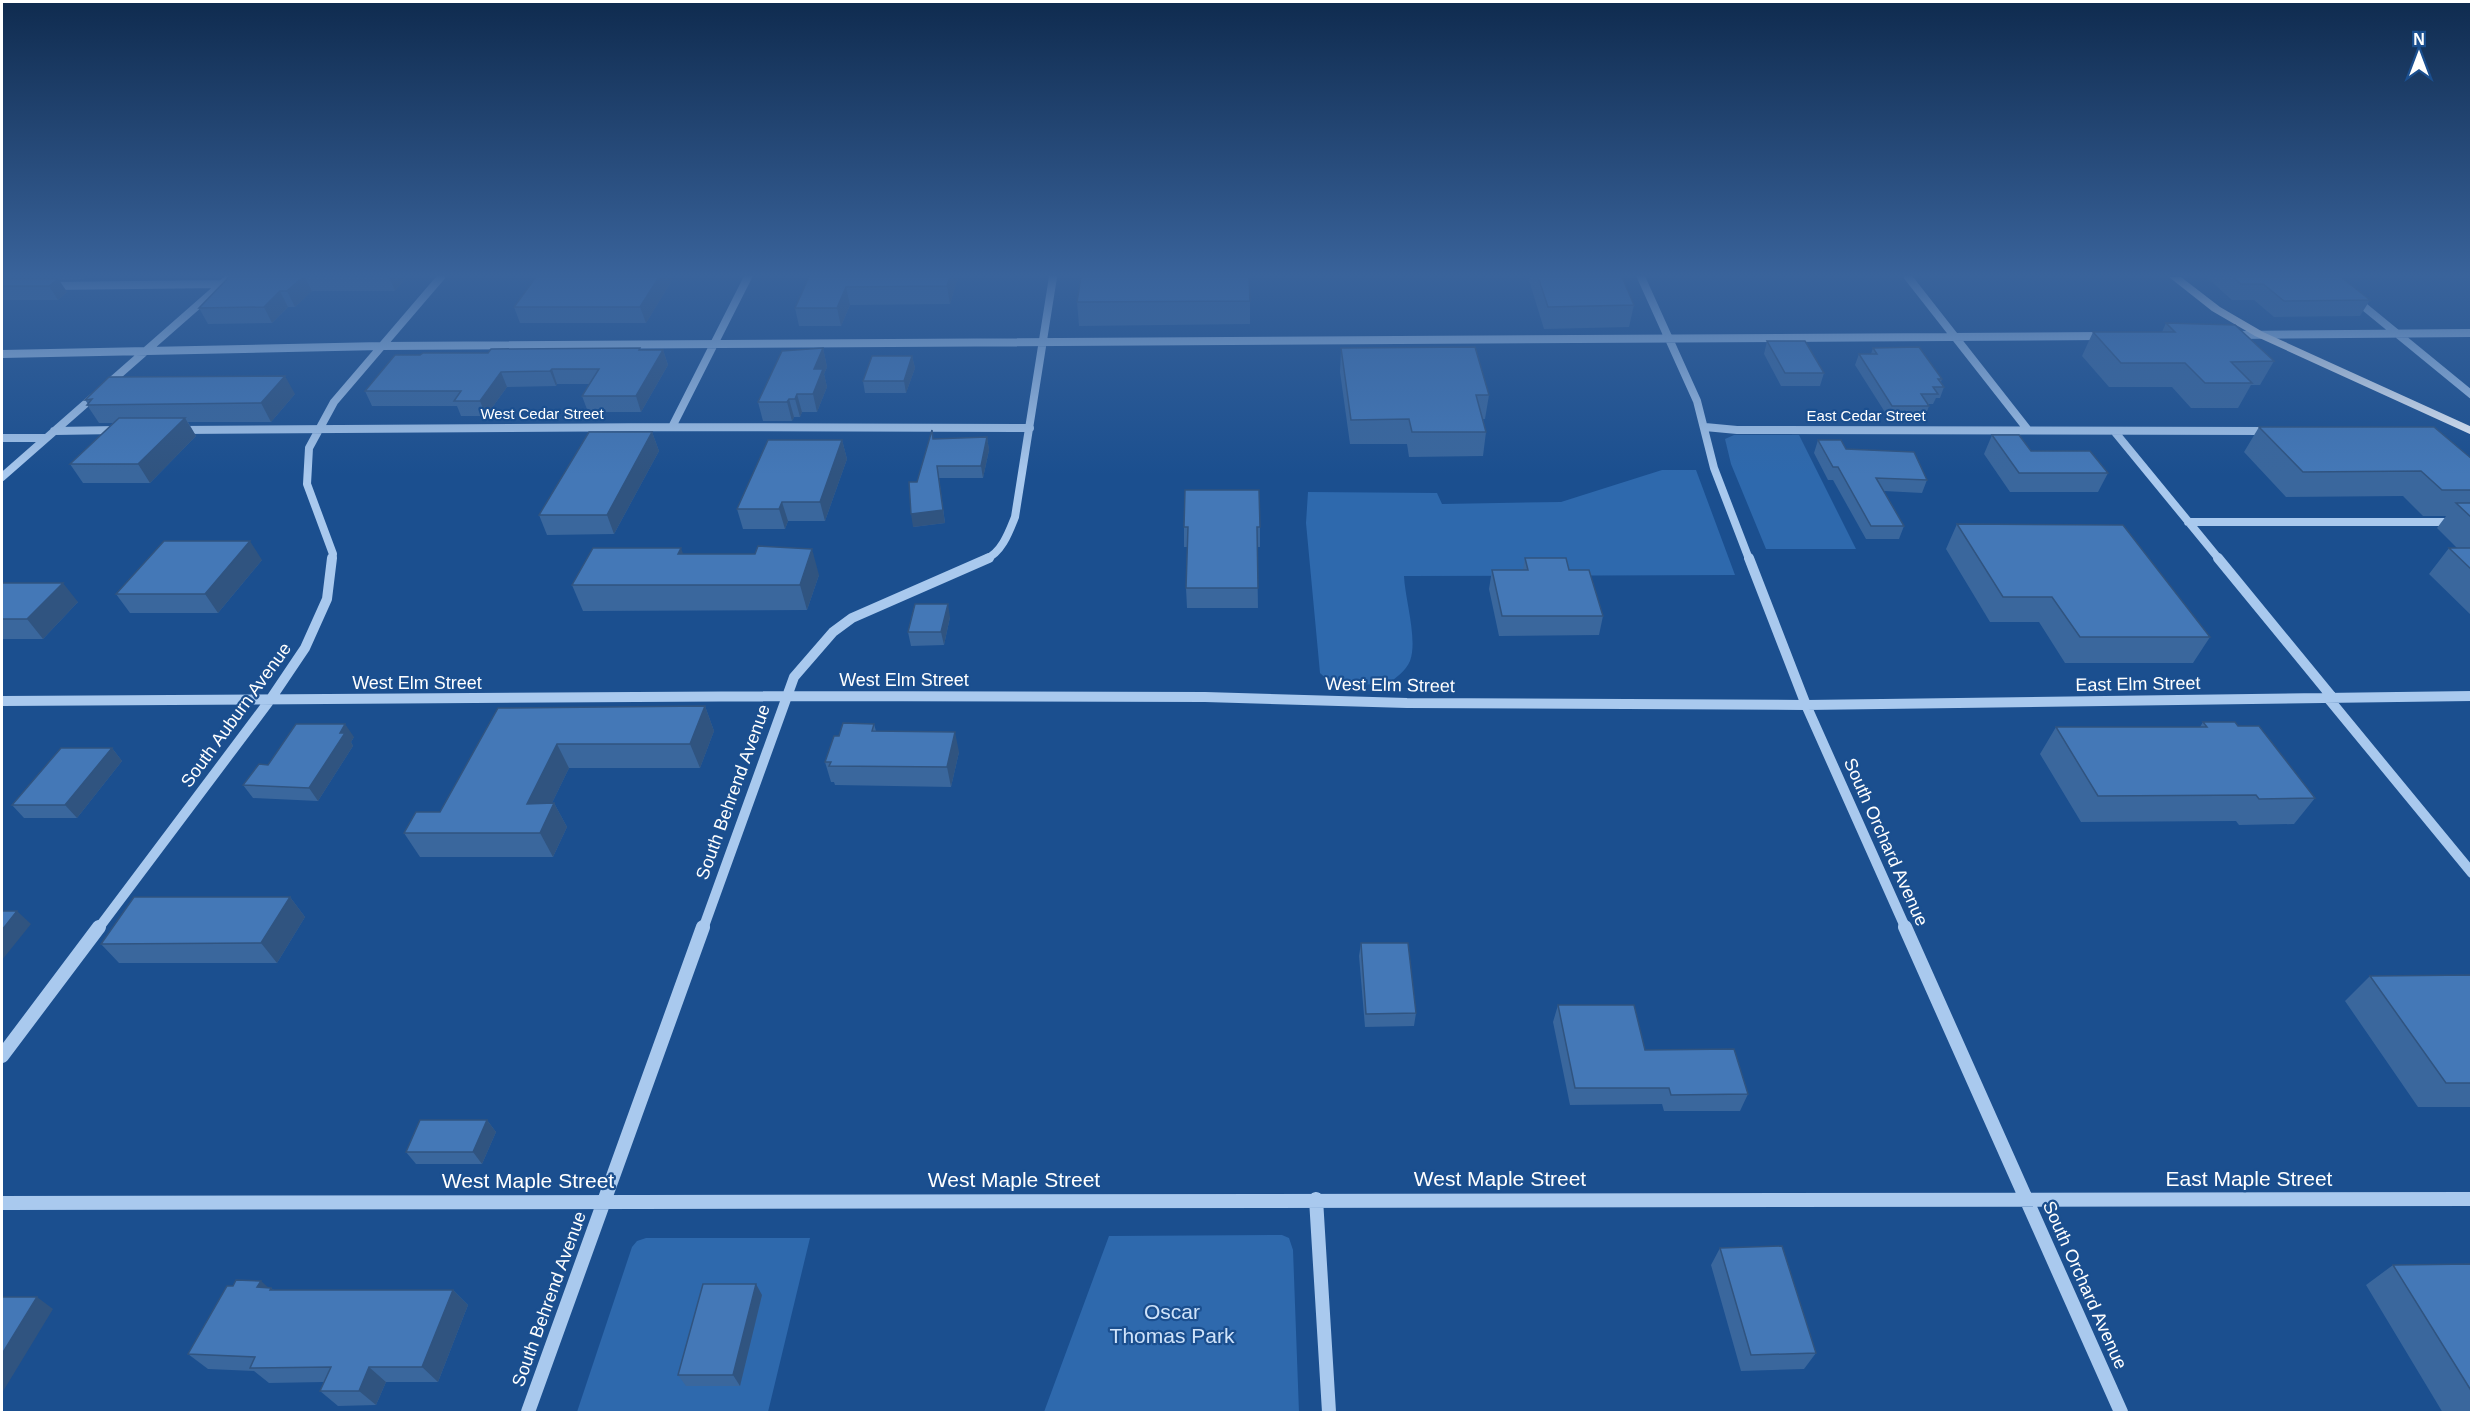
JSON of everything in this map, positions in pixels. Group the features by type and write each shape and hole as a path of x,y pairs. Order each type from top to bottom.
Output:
{"main road":[{"path":"2279,343 2472,432"}],"street":[{"path":"2,477 155,343"},
{"name":"South Auburn Avenue","path":"2,1056 270,700 305,648 327,599 333,554 307,484 309,448 334,402 384,343"},
{"path":"2,354 381,346 1168,343"},
{"name":"South Orchard Avenue","path":"1672,343 1697,401 1717,476 1806,705 2121,1413"},
{"path":"1961,343 2028,430"},
{"path":"2409,343 2472,395"},
{"path":"672,427 714,344"},
{"name":"South Behrend Avenue","path":"528,1413 794,676 833,632 852,618 991,556 1008,536 1015,517 1041,344"},
{"name":"West Cedar Street","path":"163,430 672,427 1030,428"},
{"name":"East Cedar Street","path":"1705,427 1737,430 2278,431"},
{"path":"54,431 127,430"},
{"path":"2114,432 2472,873"},
{"path":"2,438 46,438"},
{"path":"2188,522 2472,522"},
{"name":"West Elm Street","path":"2,701 788,696 1205,697 1407,703 1806,705"},
{"name":"East Elm Street","path":"1806,705 2472,696"},
{"path":"1316,1199 1329,1413"},
{"name":"West Maple Street","path":"2,1203 1316,1199 2027,1201"},
{"name":"East Maple Street","path":"2027,1201 2472,1199"}],"green space":[{"path":"1734,435 1799,435 1856,549 1766,549 1731,464 1725,439"},
{"path":"1662,470 1696,470 1735,575 1404,576 1413,642 1410,661 1406,668 1387,685 1331,683 1320,673 1306,523 1308,492 1437,493 1442,504 1561,502"},
{"name":"Oscar Thomas Park","path":"1282,1235 1289,1238 1293,1250 1299,1412 1044,1412 1109,1236"},
{"path":"646,1238 810,1238 768,1412 577,1412 632,1247 637,1241"}],"building":[{"path":"1768,343 1806,343 1824,373 1785,373"},
{"path":"2103,343 2254,343 2274,361 2231,362 2252,383 2205,383 2185,363 2121,363"},
{"path":"1475,347 1489,395 1476,395 1486,432 1412,432 1409,419 1351,420 1341,348"},
{"path":"1919,347 1942,379 1938,379 1944,387 1933,387 1938,394 1921,394 1929,406 1892,406 1859,354 1877,354 1873,348"},
{"path":"640,348 639,350 663,350 636,396 582,396 599,369 501,372 480,401 454,401 461,391 365,391 395,355 488,353 491,349"},
{"path":"823,348 814,369 823,369 813,394 797,394 795,399 789,399 787,402 758,402 782,351"},
{"path":"872,356 912,356 904,381 863,381"},
{"path":"285,376 261,403 87,405 92,399 85,400 109,377"},
{"path":"119,418 185,418 138,464 70,464"},
{"path":"2259,427 2434,427 2472,459 2472,490 2442,490 2421,471 2303,472"},
{"path":"932,430 933,439 987,437 981,466 937,466 943,510 911,514 909,482 917,482"},
{"path":"589,432 652,432 607,515 539,515"},
{"path":"1992,435 2019,435 2031,451 2090,451 2108,473 2019,473"},
{"path":"768,440 842,440 820,502 782,502 779,509 737,509"},
{"path":"1818,440 1841,440 1846,449 1914,452 1927,480 1876,478 1904,526 1871,526 1838,467 1833,467"},
{"path":"1185,490 1259,490 1258,588 1186,588 1188,527 1184,527"},
{"path":"2456,503 2472,503 2472,518"},
{"path":"1957,524 2123,525 2210,637 2080,637 2052,597 2003,597"},
{"path":"164,541 250,541 205,594 116,594"},
{"path":"758,546 812,549 800,585 572,585 593,548 681,548 678,554 755,554"},
{"path":"2449,548 2472,548 2472,570"},
{"path":"1525,558 1566,558 1569,570 1589,570 1603,616 1502,616 1492,570 1528,570"},
{"path":"2,583 63,583 27,619 2,619"},
{"path":"915,604 948,604 941,632 908,632"},
{"path":"705,706 690,744 557,744 527,804 554,803 540,833 404,833 416,812 440,812 498,708"},
{"path":"2203,722 2235,722 2238,726 2259,726 2315,798 2259,799 2256,795 2098,796 2056,727 2207,727"},
{"path":"843,723 874,724 872,731 955,732 947,767 829,766 831,762 825,762 834,736 839,736"},
{"path":"296,724 345,724 340,733 345,733 309,788 243,785 259,764 268,765"},
{"path":"61,748 112,748 65,805 12,805"},
{"path":"134,897 290,897 261,943 101,944"},
{"path":"2,911 17,911 2,930"},
{"path":"1361,943 1408,943 1416,1013 1366,1014"},
{"path":"2472,975 2472,1083 2446,1083 2370,976"},
{"path":"1558,1005 1634,1005 1645,1050 1734,1049 1748,1094 1671,1095 1669,1088 1575,1088"},
{"path":"420,1120 487,1120 473,1152 406,1152"},
{"path":"1782,1246 1816,1353 1751,1355 1720,1248"},
{"path":"2472,1264 2472,1392 2393,1265"},
{"path":"236,1280 261,1281 257,1287 271,1288 270,1290 453,1290 422,1367 369,1367 359,1391 320,1391 331,1367 250,1368 255,1357 188,1354 227,1286 233,1286"},
{"path":"703,1284 756,1284 733,1375 678,1375"},
{"path":"2,1297 37,1297 2,1354"}]}
